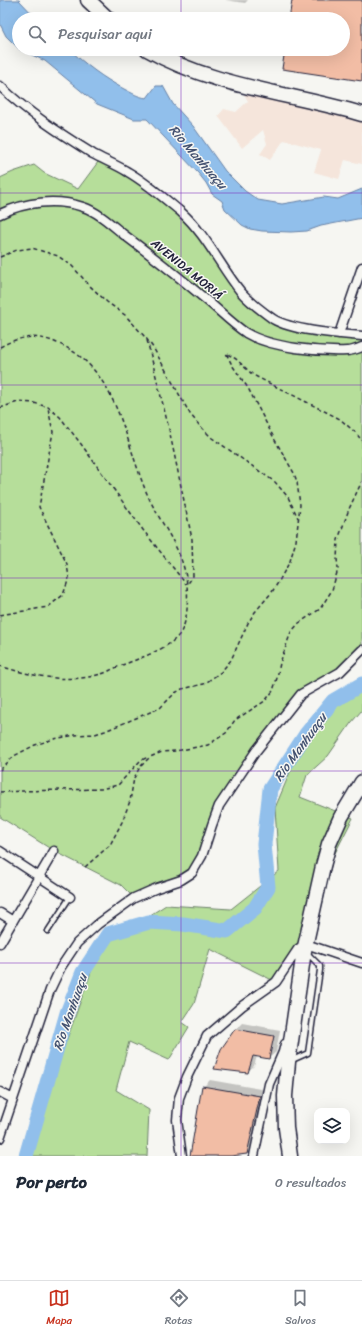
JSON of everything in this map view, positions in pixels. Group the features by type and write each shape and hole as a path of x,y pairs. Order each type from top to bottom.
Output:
{"highway":[{"path":"88,0 101,12"},
{"path":"161,56 188,69 221,80 362,114"},
{"path":"290,1156 286,1128 285,1096 288,1062 305,948 329,844 341,817 362,782"}],"street":[{"path":"0,86 30,111 65,136 94,154 128,172 182,213 203,236 224,269 242,293 259,309 275,320 298,327 362,336"},
{"name":"AVENIDA MORIÁ","path":"0,214 31,204 48,202 84,207 101,217 154,257 247,334 261,340 292,348 349,351 362,347"},
{"path":"340,334 362,267"},
{"path":"0,1138 50,990 61,966 77,943 98,924 134,898 181,880 192,873 202,856 219,806 256,751 301,694 340,672 362,650"},
{"path":"0,851 70,897"},
{"path":"0,943 54,851"},
{"path":"0,913 13,921"},
{"path":"182,1156 177,1120 179,1098 187,1076 207,1036 242,1006 276,982 298,949 305,948 362,963"},
{"path":"254,1156 269,1084 283,1052 297,996"},
{"path":"0,1092 13,1099"}],"lane":[{"path":"48,931 70,897"},
{"path":"288,1062 308,1053 315,1010 320,966 305,948"}],"path":[{"path":"0,257 24,248 32,248 58,256 72,266 90,286 130,320 146,338 154,349 190,414 200,426 212,438 275,482 288,497 298,518"},
{"path":"0,347 9,342 22,338 32,336 43,338 69,348 93,370 109,393 118,412 146,492 175,543 180,555 185,569 187,585 186,620 180,633 173,640 154,653 102,674 77,679 50,678 0,666"},
{"path":"146,338 169,429 192,539 193,576 187,585"},
{"path":"0,770 14,756 30,747 54,739 75,735 95,734 114,728 140,715 160,708 175,693 182,689 204,684 221,672 231,660 248,623 272,592 290,561 296,541 300,505 299,493 294,473 248,388 232,365 226,353 236,358 253,375 340,419 356,433 362,441"},
{"path":"0,408 18,402 34,403 48,407 60,417 187,585"},
{"path":"0,615 48,607 63,595 69,578 67,564 39,507 53,432 48,407"},
{"path":"0,792 101,789 118,785 140,760 162,752 208,745 215,742 226,733 235,720 265,701 273,691 280,663 291,632 299,623 320,609 332,590 338,569 336,559 338,540 349,509 362,481"},
{"path":"86,867 110,845 122,822 130,801 134,778 140,767 150,756"}],"shaded area":[{"path":"232,74 362,110 362,164 345,160 339,179 314,172 321,150 284,140 270,160 260,154 267,144 263,130 242,148 218,116 224,109 236,112 248,101"}],"green space":[{"path":"101,158 128,172 182,213 242,293 275,320 362,336 362,650 340,672 301,694 219,806 192,873 134,898 121,885 54,851 0,817 0,178 34,165 44,173 78,189"},
{"path":"362,684 362,710 328,756 307,775 300,797 353,818 333,857 315,936 298,949 276,982 210,949 194,1004 182,1022 189,1027 169,1060 129,1042 116,1090 149,1110 147,1156 32,1156 53,1078 100,947 166,905 231,909 279,871 275,808 306,734 333,701"}],"water":[{"path":"0,0 19,0 30,12 12,12 12,42 6,36 0,24"},
{"path":"34,56 77,56 88,66 116,85 141,97 147,98 156,86 163,86 173,104 193,126 225,171 245,191 258,200 282,204 324,197 338,199 362,189 362,218 321,226 307,231 262,231 250,229 242,225 225,209 222,201 212,194 198,173 147,119 134,119 97,104 45,61"}],"building":[{"path":"292,0 362,0 362,81 282,69 284,56 350,56 350,12 290,12"},
{"path":"235,1029 274,1036 269,1059 253,1056 248,1073 214,1069 221,1049"},
{"path":"202,1086 260,1096 247,1154 231,1156 190,1156"}],"waterway":[{"name":"Rio Manhuaçu","path":"26,1156 67,1013 83,972 108,934 149,922 183,924 227,931 255,908 268,887 264,844 270,789 306,734 333,701 362,684"}]}
